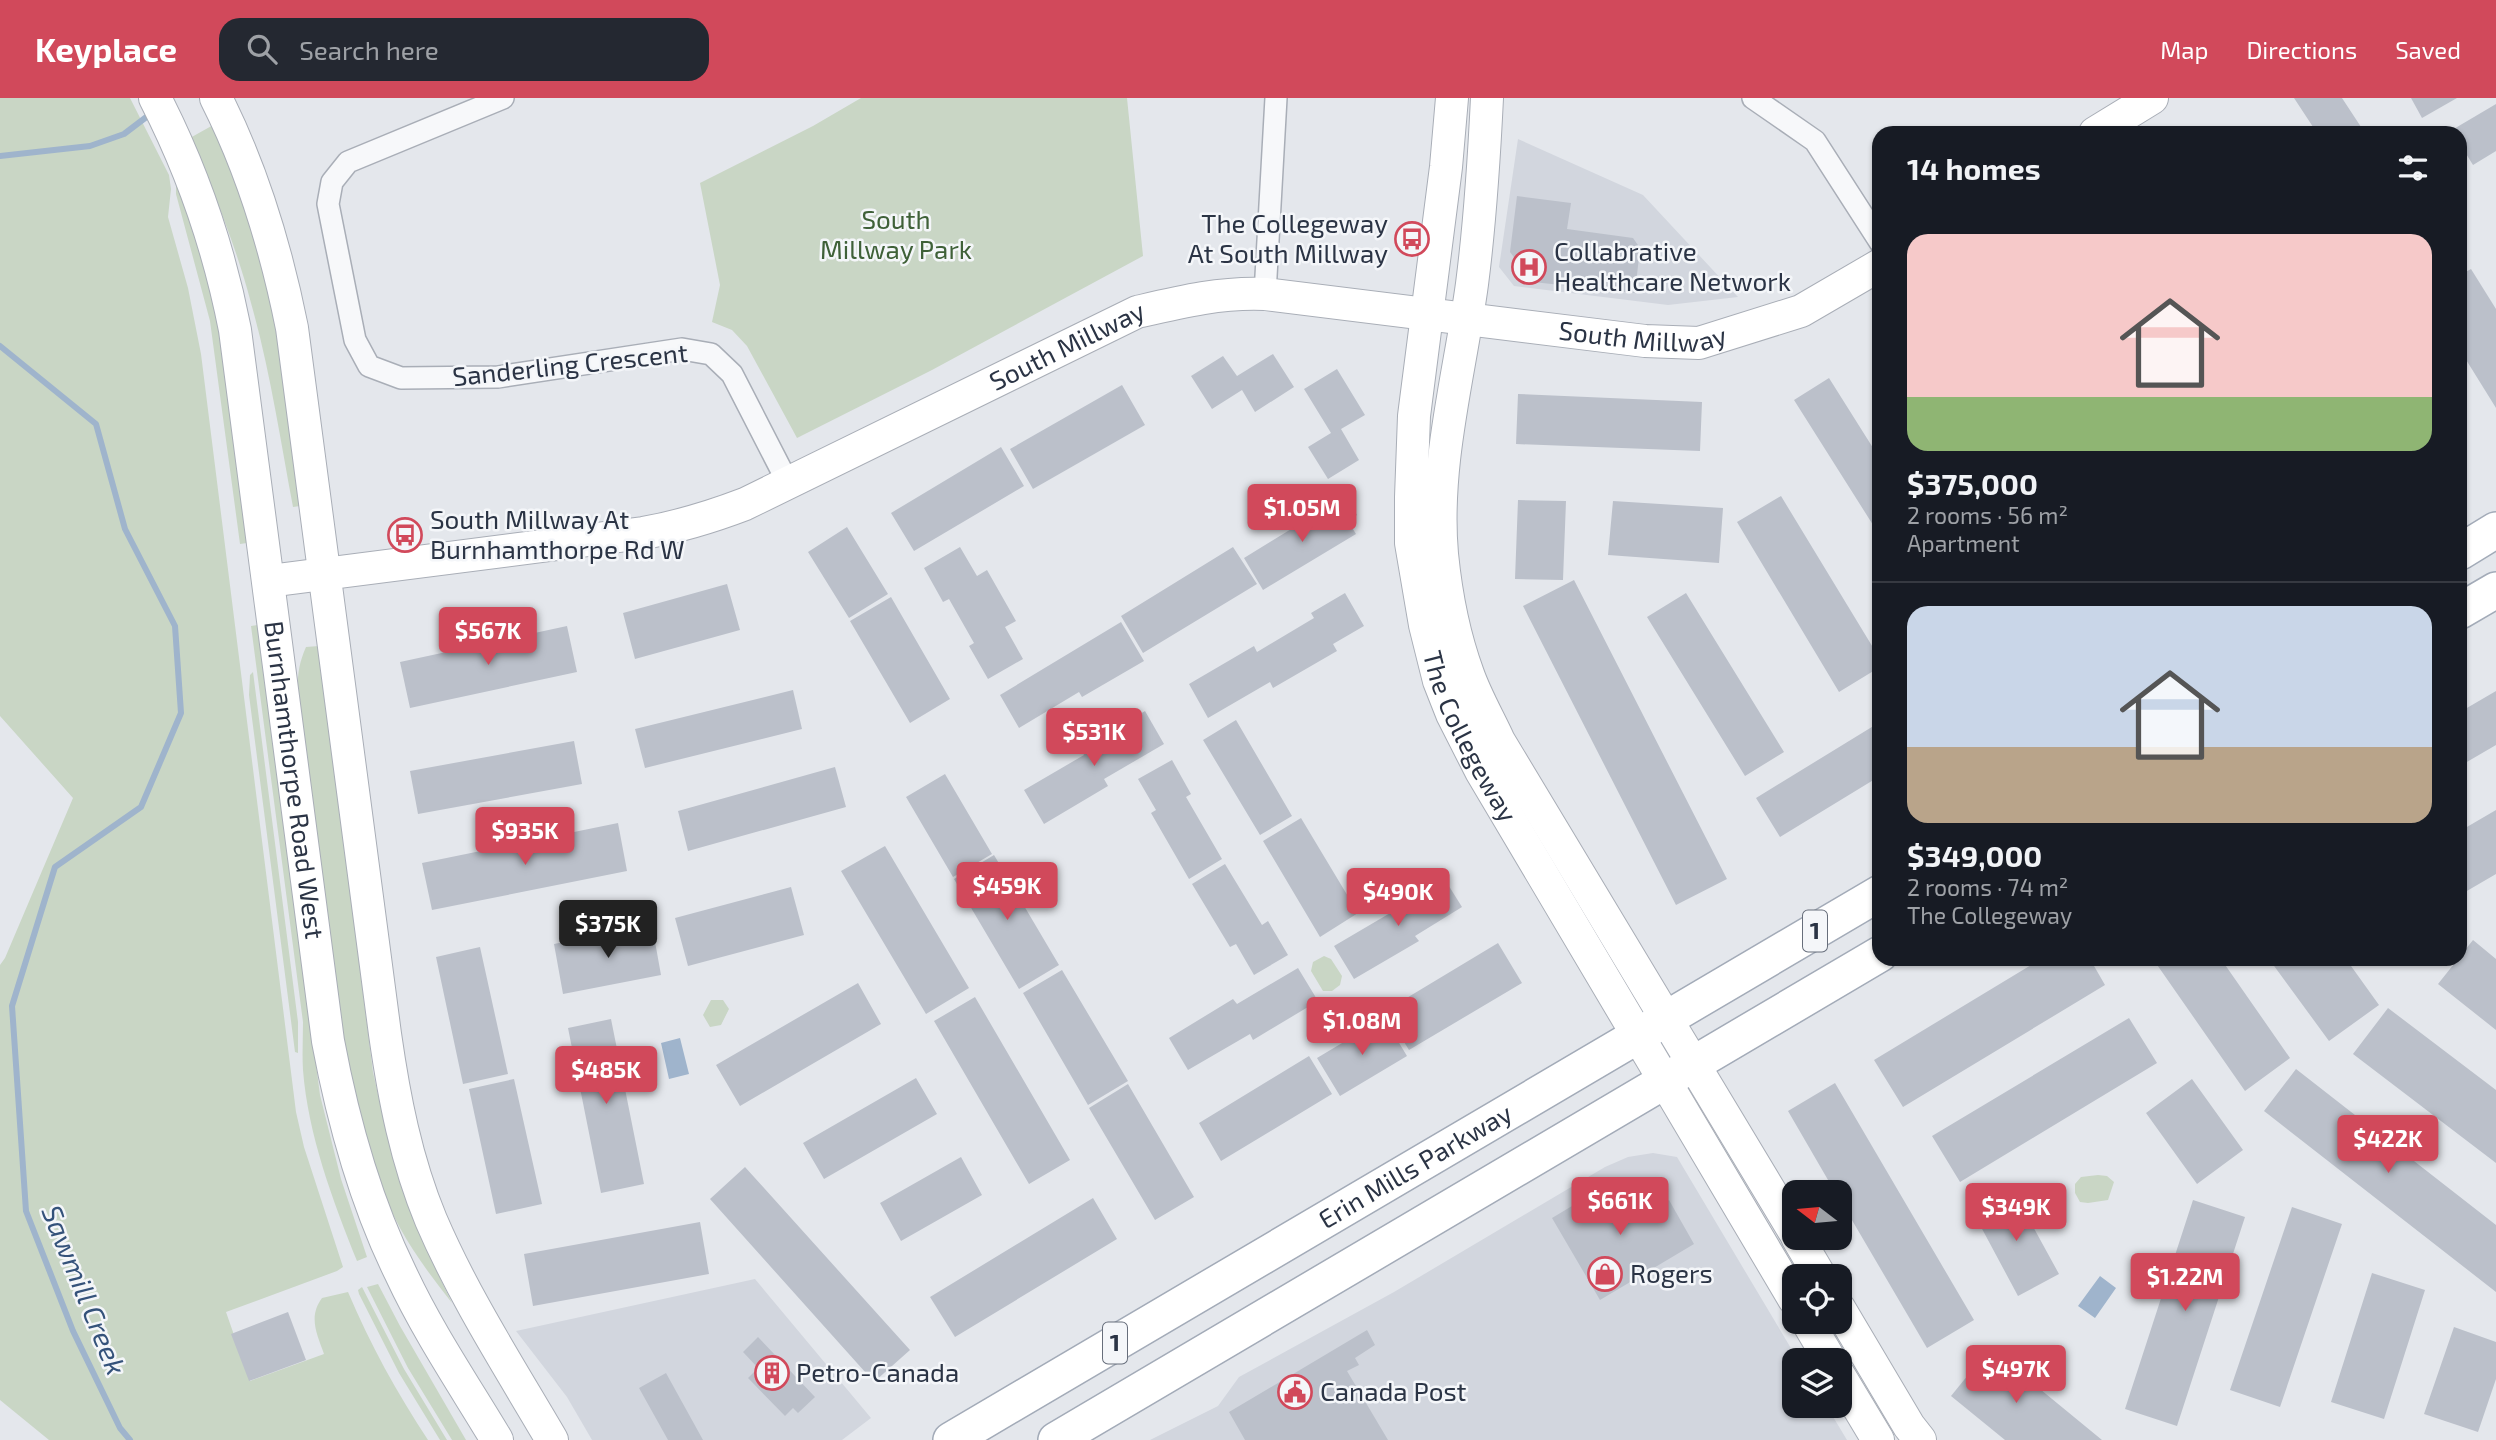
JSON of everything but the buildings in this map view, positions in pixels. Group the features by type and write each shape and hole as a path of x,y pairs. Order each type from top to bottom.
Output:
{"main road":[{"path":"2467,548 2496,530"},
{"path":"2467,607 2496,590"},
{"name":"Erin Mills Parkway","path":"951,1440 1872,898"},
{"name":"Erin Mills Parkway","path":"1056,1440 1872,959"}],"street":[{"name":"Burnhamthorpe Road West","path":"155,98 189,170 215,242 235,330 328,1041 350,1140 383,1234 401,1275 423,1318 497,1440"},
{"path":"216,98 239,146 271,238 289,316 385,1034 402,1129 421,1193 443,1246 468,1296 552,1440"},
{"name":"Sanderling Crescent","path":"503,98 348,162 332,182 328,204 355,340 369,366 401,378 498,377 682,349 711,354 732,374 788,483"},
{"path":"1265,294 1276,98"},
{"name":"The Collegeway","path":"1452,98 1446,167 1414,416 1410,497 1411,543 1425,625 1440,681 1452,713 1481,771 1679,1073 1782,1275"},
{"name":"The Collegeway","path":"1487,98 1484,170 1466,318 1446,448 1442,504 1442,553 1451,613 1468,674 1499,741 1652,1028"},
{"path":"1753,98 1815,141 1872,230"},
{"path":"2104,126 2137,102"},
{"name":"South Millway","path":"268,581 677,527 745,504 1137,312 1212,296 1265,294 1645,341 1699,343 1801,311 1872,270"},
{"name":"The Collegeway","path":"1679,1073 1782,1215"},
{"path":"1852,1330 1920,1440"},
{"path":"1852,1397 1878,1440"}],"shaded area":[{"path":"1518,139 1643,195 1738,297 1668,305 1514,286 1499,267"},
{"path":"1653,1153 1677,1157 1791,1348 1782,1348 1782,1418 1834,1418 1847,1440 1150,1440 1218,1406 1239,1377 1394,1292 1605,1167 1628,1157"},
{"path":"755,1279 871,1418 842,1440 592,1440 567,1397 516,1331"}],"green space":[{"path":"0,98 130,98 169,175 171,189 168,217 188,288 201,354 296,1112 304,1147 343,1267 226,1312 250,1381 324,1354 315,1326 315,1312 322,1298 348,1292 385,1368 428,1440 49,1440 0,1400 0,965 73,798 0,716"},
{"name":"South Millway Park","path":"861,98 1127,98 1143,256 932,370 797,438 747,346 732,330 712,322 720,285 700,183 813,126"},
{"path":"215,124 247,212 263,266 280,356 300,506 293,507 258,328 239,261 190,138"},
{"path":"176,180 202,256 220,333 247,543 240,544 210,321 176,194"},
{"path":"258,625 320,1095 341,1179 367,1257 357,1261 323,1167 306,1094 303,1022 251,626"},
{"path":"319,646 373,1072 387,1132 405,1190 426,1247 452,1303 412,1248 389,1205 370,1156 351,1079 341,1028 298,698 303,654 306,647"},
{"path":"253,672 298,1022 298,1053 295,1052 249,695 250,675"},
{"path":"1324,956 1331,959 1342,976 1340,985 1332,991 1323,991 1311,971 1313,962"},
{"path":"711,1000 723,1000 729,1009 721,1025 710,1027 703,1015"},
{"path":"2107,1176 2114,1182 2108,1200 2080,1202 2075,1193 2075,1184 2081,1177"},
{"path":"378,1284 466,1440 452,1440 408,1368 367,1287"},
{"path":"362,1287 404,1369 447,1440 440,1440 399,1373 359,1294 358,1290"}],"water":[{"path":"680,1038 689,1074 669,1079 661,1043"},
{"path":"2100,1276 2116,1288 2095,1318 2078,1306"}],"waterway":[{"name":"Sawmill Creek","path":"0,156 90,146 124,134 153,112"},
{"name":"Sawmill Creek","path":"0,346 96,424 125,529 175,626 181,713 141,807 55,867 12,1006 26,1211 73,1331 120,1428 130,1440"}],"place":[{"name":"The Collegeway At South Millway","path":"1412,239"},
{"name":"Collabrative Healthcare Network","path":"1529,267"},
{"name":"South Millway At Burnhamthorpe Rd W","path":"405,535"},
{"name":"Rogers","path":"1605,1274"},
{"name":"Petro-Canada","path":"772,1373"},
{"name":"Canada Post","path":"1295,1392"}]}
